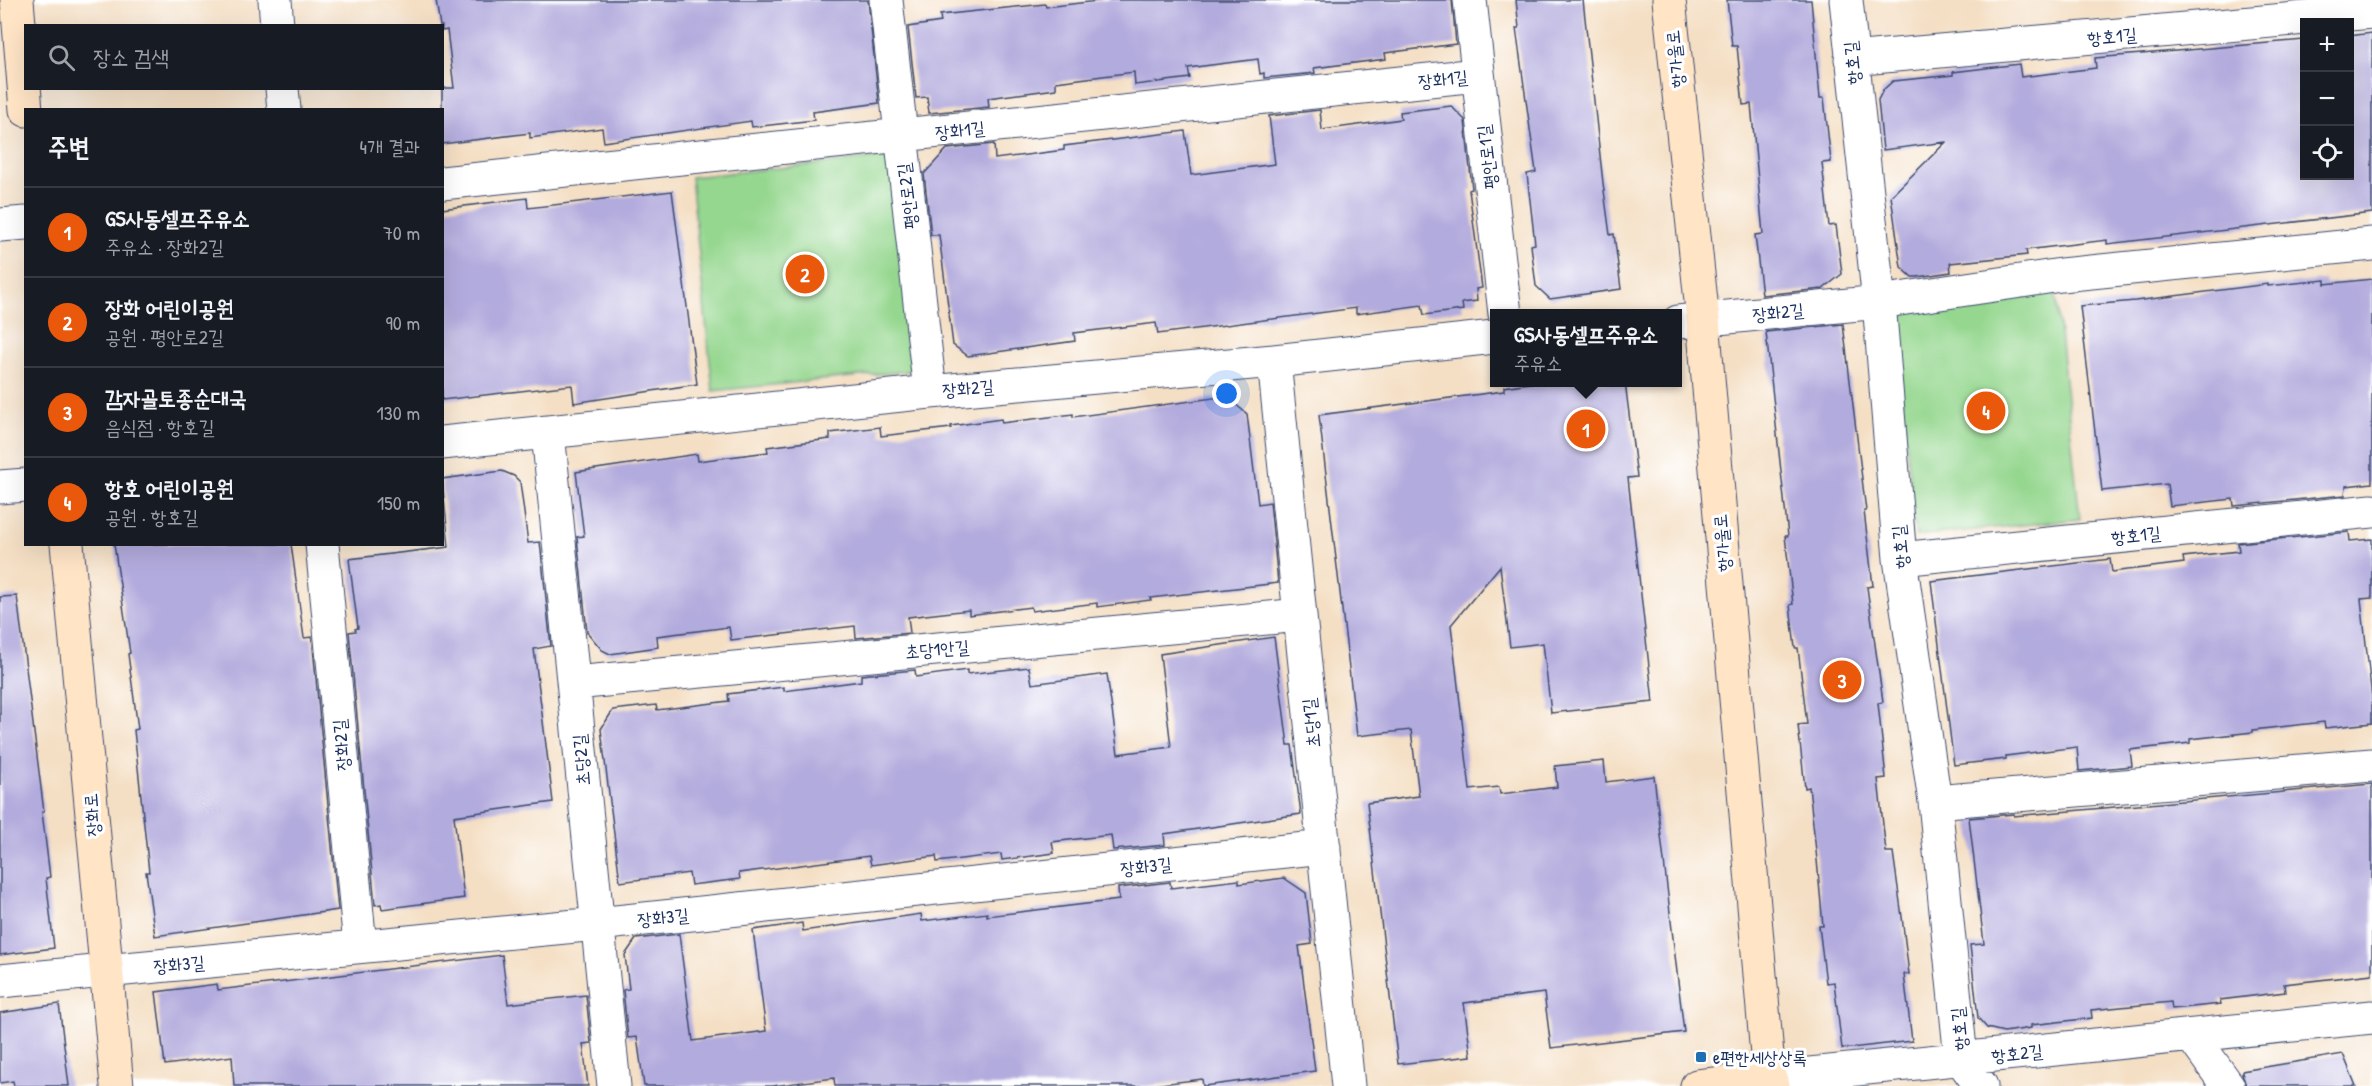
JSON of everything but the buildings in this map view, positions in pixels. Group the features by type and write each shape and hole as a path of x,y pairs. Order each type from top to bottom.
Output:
{"main road":[{"path":"16,0 24,88"},
{"name":"항가울로","path":"1669,0 1690,321 1771,1082"},
{"path":"24,90 26,108"},
{"name":"장화로","path":"67,546 117,1086"},
{"path":"1696,1086 1771,1082"}],"street":[{"path":"275,0 277,24"},
{"name":"평안로2길","path":"886,0 930,392"},
{"name":"평안로1길","path":"1470,0 1504,309"},
{"name":"항호길","path":"1846,0 1880,302 1900,559 1935,802 1961,1059 1981,1086"},
{"name":"항호1길","path":"1851,59 2372,12"},
{"name":"장화1길","path":"444,183 1477,75"},
{"path":"282,90 284,108"},
{"path":"0,225 24,223"},
{"path":"1880,302 2061,275 2372,244"},
{"name":"장화2길","path":"1690,321 1880,302"},
{"name":"장화2길","path":"444,443 930,392 1274,361 1490,337"},
{"name":"초당1길","path":"1274,361 1348,1086"},
{"name":"초당2길","path":"548,433 614,1086"},
{"path":"0,487 24,485"},
{"name":"항호1길","path":"1900,559 2372,511"},
{"name":"장화2길","path":"322,546 360,946"},
{"name":"초당1안길","path":"574,683 1300,615"},
{"path":"1935,802 2372,765"},
{"name":"장화3길","path":"0,981 597,924 1324,846"},
{"name":"항호2길","path":"1771,1082 1961,1059 2372,1017"},
{"path":"2192,1036 2228,1086"}],"green space":[{"path":"896,156 918,370 713,391 691,177"},
{"path":"2055,287 2080,519 1916,536 1892,303"}],"place":[{"name":"장화 어린이공원","path":"805,274"},
{"name":"항호 어린이공원","path":"1986,411"},
{"name":"GS사동셀프주유소","path":"1586,429"},
{"name":"감자골토종순대국","path":"1842,680"},
{"name":"e편한세상상록","path":"1701,1057"}]}
